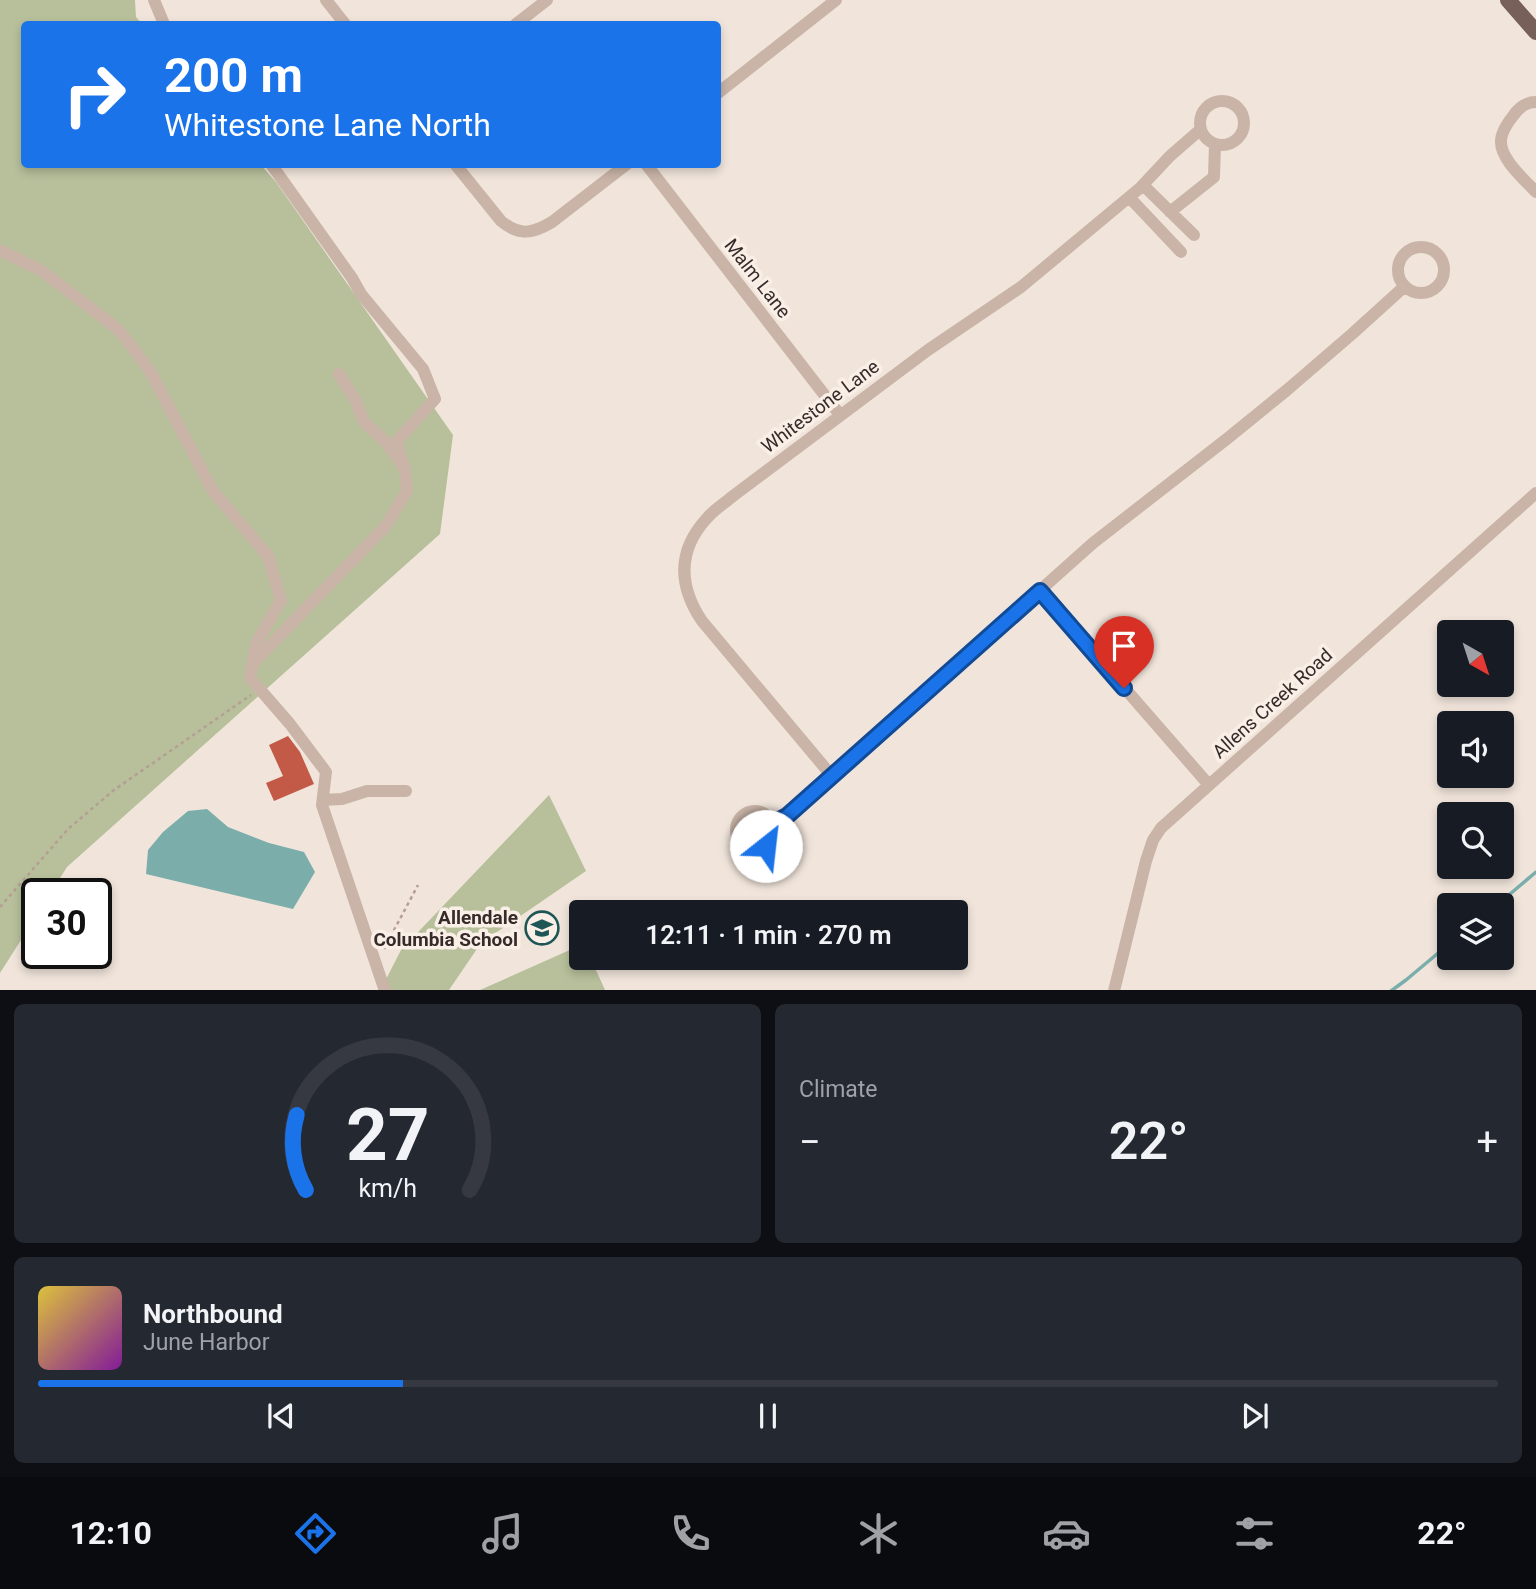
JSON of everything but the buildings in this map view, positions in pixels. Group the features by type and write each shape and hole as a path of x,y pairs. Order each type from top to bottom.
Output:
{"main road":[{"path":"1508,0 1536,32"}],"street":[{"path":"154,0 163,21"},
{"path":"326,0 343,21"},
{"path":"520,21 547,0"},
{"path":"721,91 836,0"},
{"name":"Whitestone Lane","path":"831,775 702,621 685,585 684,571 694,536 709,516 733,496 928,350 1021,287 1143,185 1170,156 1201,129 1202,115 1206,109 1212,104 1225,102 1238,108 1242,114 1244,121 1241,134 1230,143 1214,144"},
{"path":"1536,102 1527,102 1516,112 1501,141 1505,157 1536,192"},
{"path":"1170,212 1214,177 1214,144 1201,129"},
{"path":"253,664 385,527 407,491 405,469 396,442 435,399 423,369 361,294 274,168"},
{"path":"458,168 500,221 508,228 529,232 552,222 622,168"},
{"name":"Malm Lane","path":"649,168 840,415"},
{"path":"1143,185 1194,235"},
{"path":"1129,197 1181,252"},
{"path":"0,250 42,271 119,330 150,371 212,491 268,556 281,600 256,644 250,678 290,724 326,772 322,805 385,990"},
{"path":"774,823 787,816 1093,542 1228,438 1405,286"},
{"path":"339,374 356,401 364,422 387,443 405,469"},
{"name":"Allens Creek Road","path":"1114,990 1146,861 1153,840 1161,828 1536,493"},
{"path":"1040,591 1209,785"},
{"path":"323,800 342,799 366,790 406,791"}],"path":[{"path":"0,907 68,829 114,790 259,689"},
{"path":"376,964 418,885"}],"green space":[{"path":"0,0 135,0 136,17 139,21 21,21 21,168 264,168 453,435 440,534 67,867 60,878 21,878 21,940 0,973"},
{"path":"549,795 586,871 481,943 449,990 381,990 401,950"},
{"path":"569,950 569,970 596,970 605,990 480,990"}],"water":[{"path":"207,809 228,827 269,843 304,852 315,872 293,909 146,874 148,850 163,832 188,811"}],"waterway":[{"path":"1511,893 1536,872"},
{"path":"1392,990 1437,954"}],"place":[{"name":"Allendale Columbia School","path":"542,928"}],"route":[{"path":"766,846 774,836 774,823 787,816 1040,591 1124,688"}]}
